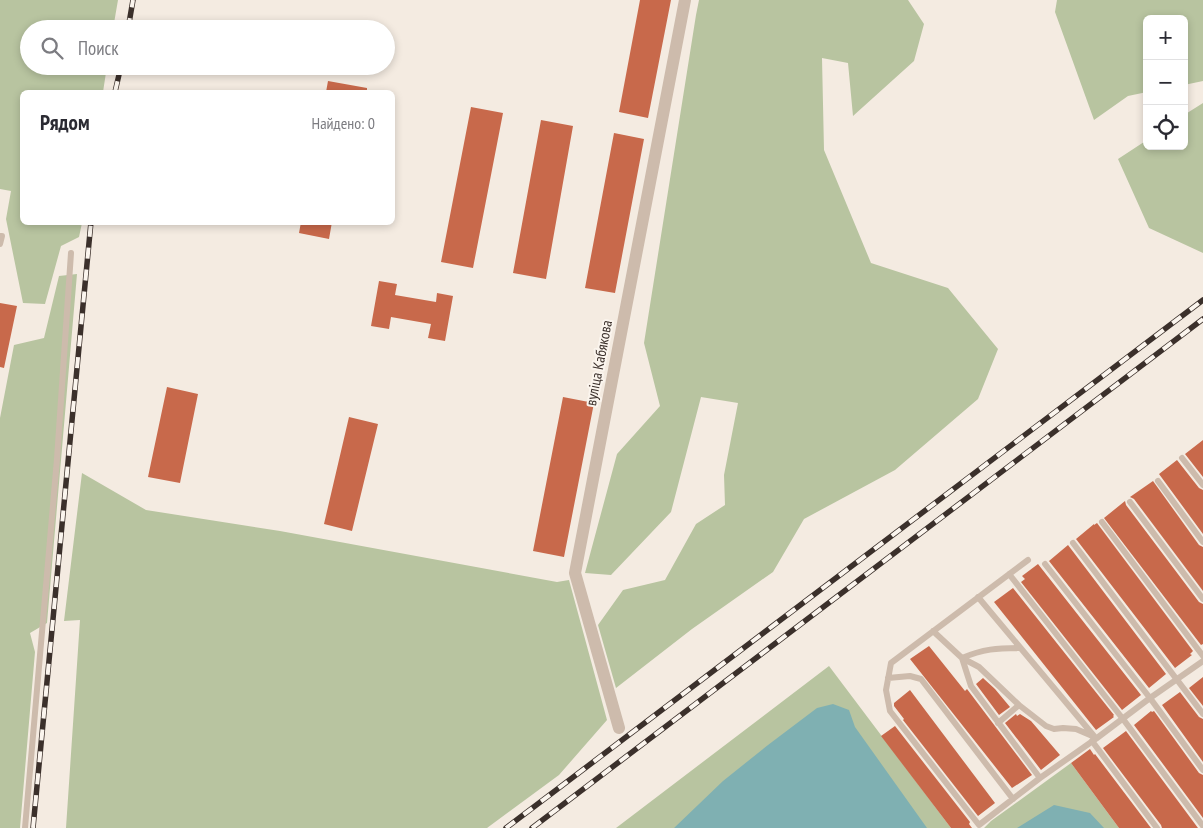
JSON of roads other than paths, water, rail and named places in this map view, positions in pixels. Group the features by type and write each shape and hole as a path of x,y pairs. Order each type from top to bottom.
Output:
{"street":[{"name":"вуліца Кабякова","path":"619,728 574,573 684,0"}],"lane":[{"path":"0,236 2,236 0,244"},
{"path":"25,828 57,459 71,253"},
{"path":"1182,458 1203,485"},
{"path":"1158,481 1203,542"},
{"path":"1130,502 1203,599"},
{"path":"1102,522 1203,656"},
{"path":"1073,543 1203,714"},
{"path":"1028,560 891,663 888,678 886,690 890,711 979,825 1040,778 1203,661"},
{"path":"1045,564 1150,698 1203,770"},
{"path":"1009,574 1203,826"},
{"path":"978,597 1095,740 1157,828"},
{"path":"933,631 962,658 979,667 1019,705 1046,726 1054,729 1076,729 1095,740"},
{"path":"962,658 977,651 995,648 1020,648"},
{"path":"962,658 971,686 1040,778"},
{"path":"888,678 910,676 921,679 1013,799"},
{"path":"998,723 1019,705"}],"water":[{"path":"833,704 849,710 855,727 927,828 674,828 723,781 768,745 817,708"},
{"path":"1054,805 1090,813 1104,828 1017,828"}],"railway":[{"path":"130,20 133,0"},
{"path":"115,90 119,75"},
{"path":"33,828 91,225"},
{"path":"506,828 1203,300"},
{"path":"532,828 1203,319"}]}
